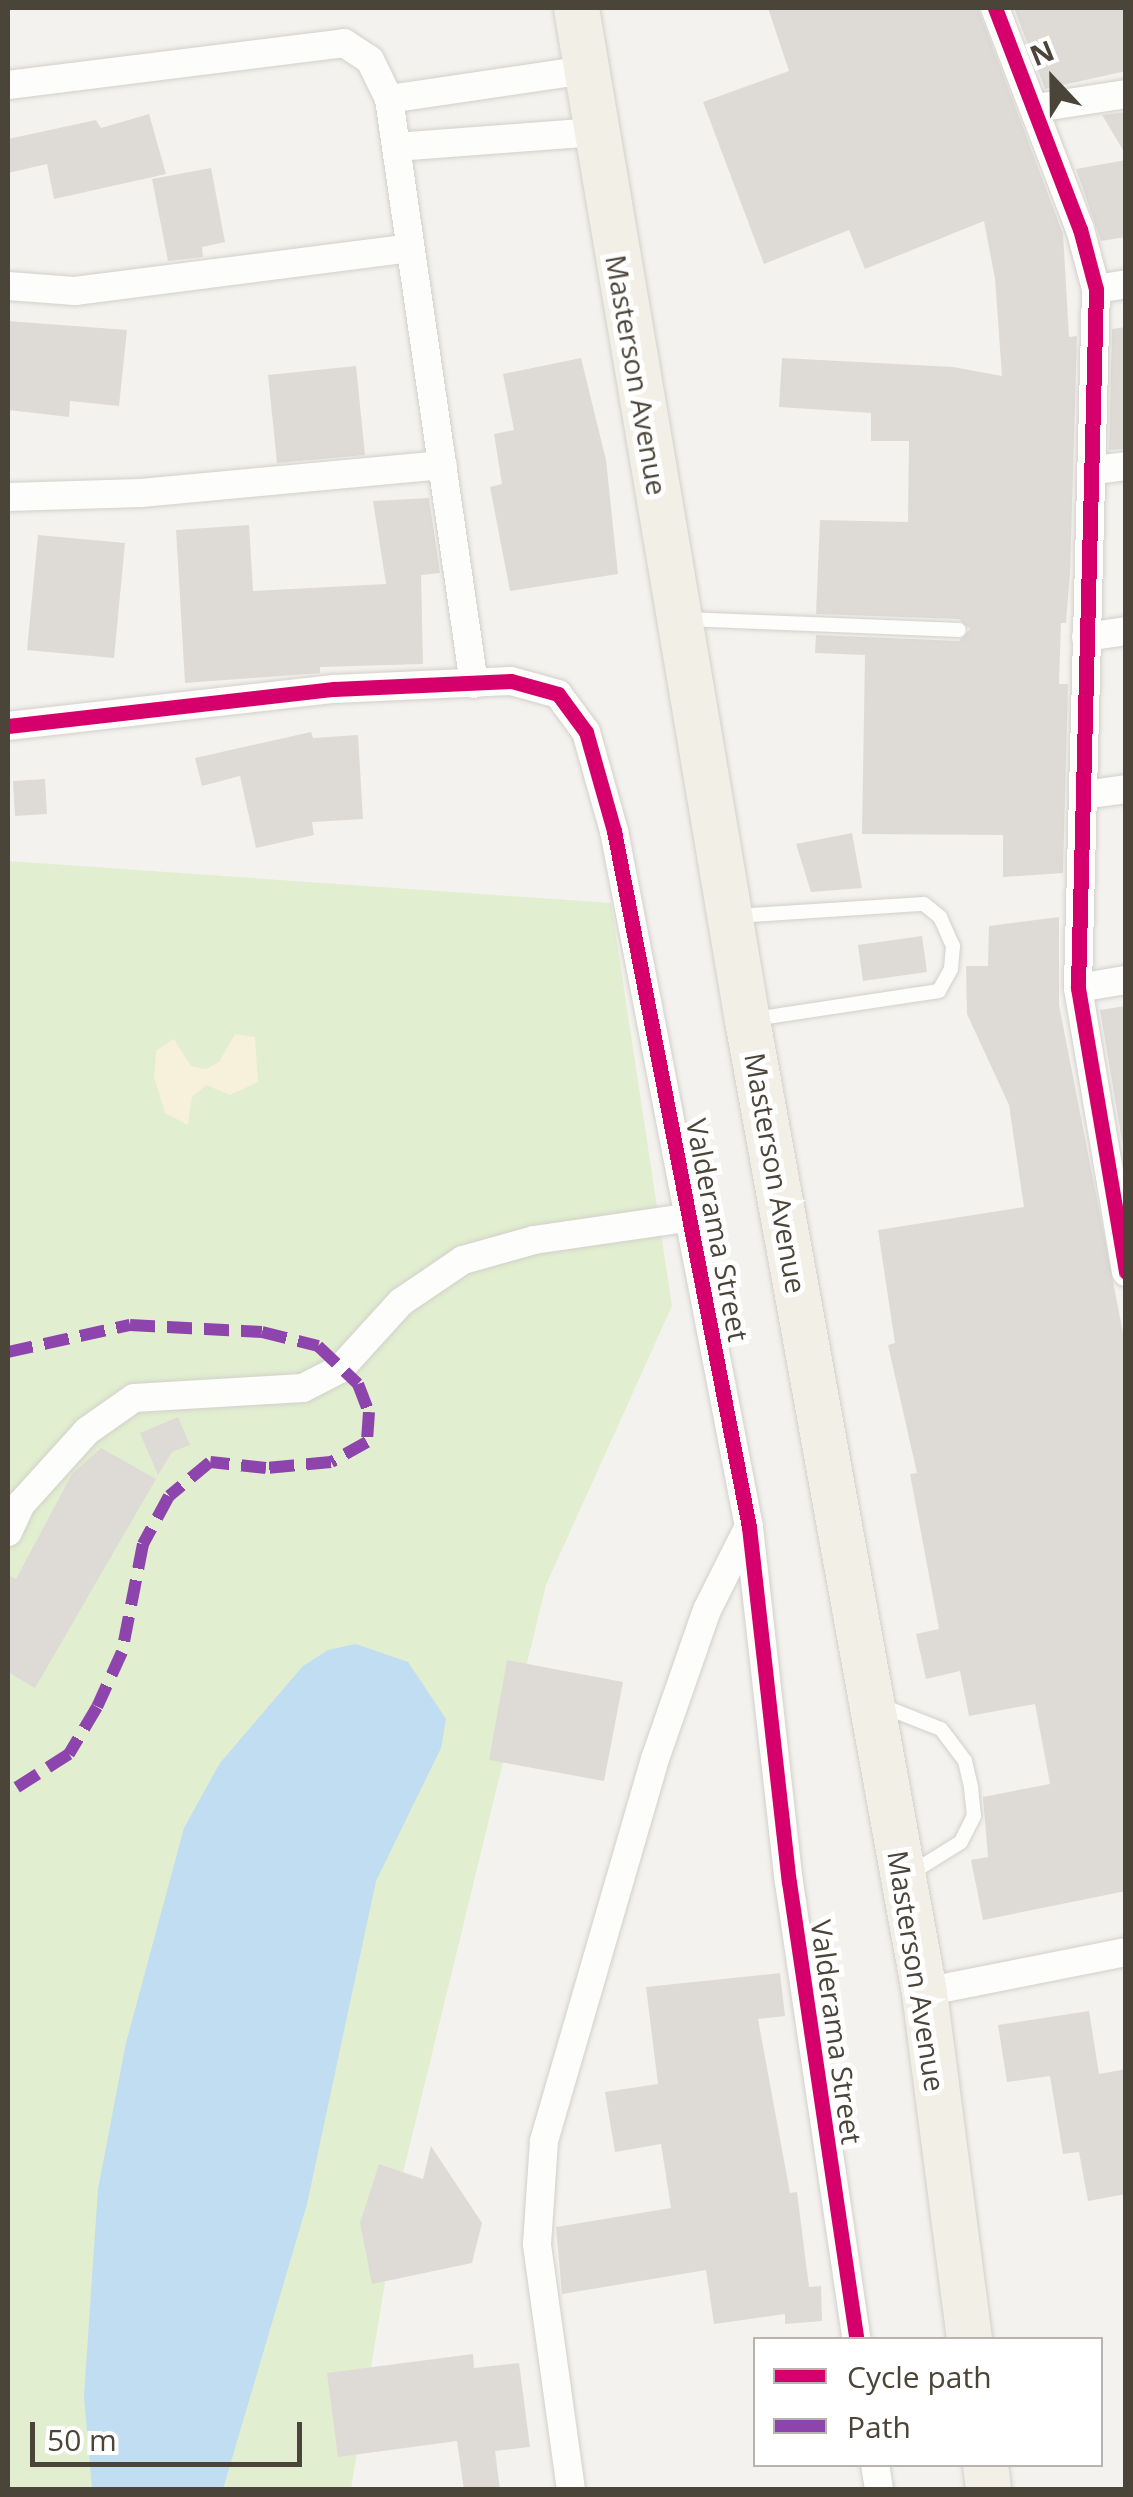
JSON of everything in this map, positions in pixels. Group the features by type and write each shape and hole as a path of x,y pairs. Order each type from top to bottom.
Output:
{"main road":[{"name":"Masterson Avenue","path":"576,8 747,1020 924,1992 969,2337"}],"street":[{"path":"995,8 1036,108 1096,289 1078,988 1117,1164 1126,1272"},
{"path":"8,85 344,43 370,60 389,99 474,684"},
{"path":"389,99 585,70"},
{"path":"1036,108 1126,94"},
{"path":"396,147 595,132"},
{"path":"8,286 76,291 410,248"},
{"path":"1096,289 1126,284"},
{"path":"8,497 141,492 443,465"},
{"path":"1094,470 1126,466"},
{"path":"1086,637 1126,631"},
{"name":"Valderama Street","path":"8,726 334,688 538,684 558,694 586,732 614,831 749,1527 789,1882 857,2337"},
{"path":"1084,795 1126,789"},
{"path":"1078,988 1126,980"},
{"path":"8,1532 21,1504 86,1430 134,1398 303,1388 340,1369 400,1302 463,1260 534,1240 690,1217"},
{"path":"572,2490 537,2244 544,2141 655,1758 707,1610 749,1527"},
{"path":"924,1992 1126,1952"}],"lane":[{"path":"680,618 959,630"},
{"path":"731,916 924,904 940,917 952,946 951,969 939,991 747,1020"},
{"path":"873,1702 941,1729 965,1761 972,1788 974,1816 961,1842 903,1878"}],"green space":[{"path":"8,861 611,903 672,1306 546,1585 403,2173 351,2489 8,2489"}],"sand":[{"path":"235,1034 255,1037 258,1082 230,1095 206,1085 192,1097 188,1125 165,1113 154,1077 156,1051 174,1039 191,1066 206,1069 219,1062"}],"water":[{"path":"356,1644 408,1662 446,1719 441,1748 376,1881 307,2204 223,2489 92,2489 84,2396 98,2189 126,2043 184,1828 220,1763 303,1666 328,1650"}],"building":[{"path":"768,8 978,8 1063,234 1069,337 1077,336 1070,574 1066,623 1061,623 1059,684 1068,684 1063,873 1003,877 1003,835 862,834 865,655 815,653 816,635 959,641 970,629 959,619 816,614 820,520 908,522 909,441 871,441 871,413 779,407 782,358 953,367 1002,376 995,279 984,221 865,269 849,230 764,264 703,102 789,71"},
{"path":"1014,8 1126,8 1126,71 1045,89"},
{"path":"1126,112 1126,155 1102,115"},
{"path":"149,114 166,174 54,199 47,164 8,173 8,139 96,120 101,128"},
{"path":"1126,160 1126,237 1101,241 1076,169"},
{"path":"211,168 225,242 202,247 203,257 168,261 152,179"},
{"path":"8,321 127,330 119,406 70,401 69,417 8,410"},
{"path":"1126,327 1126,449 1109,450 1112,329"},
{"path":"581,358 606,460 618,574 510,591 490,487 502,484 494,434 514,430 503,374"},
{"path":"356,366 365,455 277,463 268,375"},
{"path":"429,498 440,573 421,575 423,664 320,667 320,673 185,683 176,530 249,525 253,591 386,584 373,501"},
{"path":"38,535 125,543 114,658 27,650"},
{"path":"311,732 313,738 358,735 363,819 312,822 314,835 256,848 240,776 202,786 195,758"},
{"path":"45,779 47,814 15,816 13,781"},
{"path":"852,833 862,888 811,892 796,844"},
{"path":"1059,917 1059,1005 1126,1348 1126,1891 983,1920 971,1860 988,1857 983,1797 1050,1784 1035,1704 969,1716 960,1671 926,1679 916,1634 939,1629 910,1474 917,1473 888,1345 895,1343 878,1230 1024,1207 1009,1105 967,1014 966,966 988,966 989,926"},
{"path":"922,936 927,972 863,981 858,945"},
{"path":"1126,1006 1126,1164 1100,1010"},
{"path":"178,1417 190,1445 172,1452 158,1475 140,1433"},
{"path":"101,1448 156,1479 35,1688 8,1672 8,1575 16,1579 72,1474"},
{"path":"507,1660 623,1682 604,1781 489,1760"},
{"path":"780,1973 785,2016 758,2019 790,2193 797,2192 809,2287 821,2286 822,2321 785,2324 785,2314 714,2324 706,2270 562,2294 556,2227 671,2208 661,2144 615,2152 605,2092 658,2084 646,1987"},
{"path":"1089,2011 1099,2074 1126,2069 1126,2194 1088,2201 1079,2152 1063,2154 1050,2076 1007,2082 998,2025"},
{"path":"431,2146 482,2223 472,2263 372,2284 360,2223 379,2164 423,2179"},
{"path":"473,2354 474,2368 519,2363 530,2447 495,2451 500,2490 464,2490 457,2441 338,2457 327,2373"}],"marked path":[{"path":"8,1352 130,1325 262,1332 318,1346 358,1384 369,1412 367,1442 331,1462 266,1468 210,1462 169,1496 143,1544 122,1652 97,1707 69,1754 8,1793"}],"cycle path":[{"path":"995,8 1080,229 1096,289 1078,988 1126,1272"},
{"path":"8,726 334,689 511,681 558,694 586,732 614,831 749,1527 789,1882 857,2337"}]}
